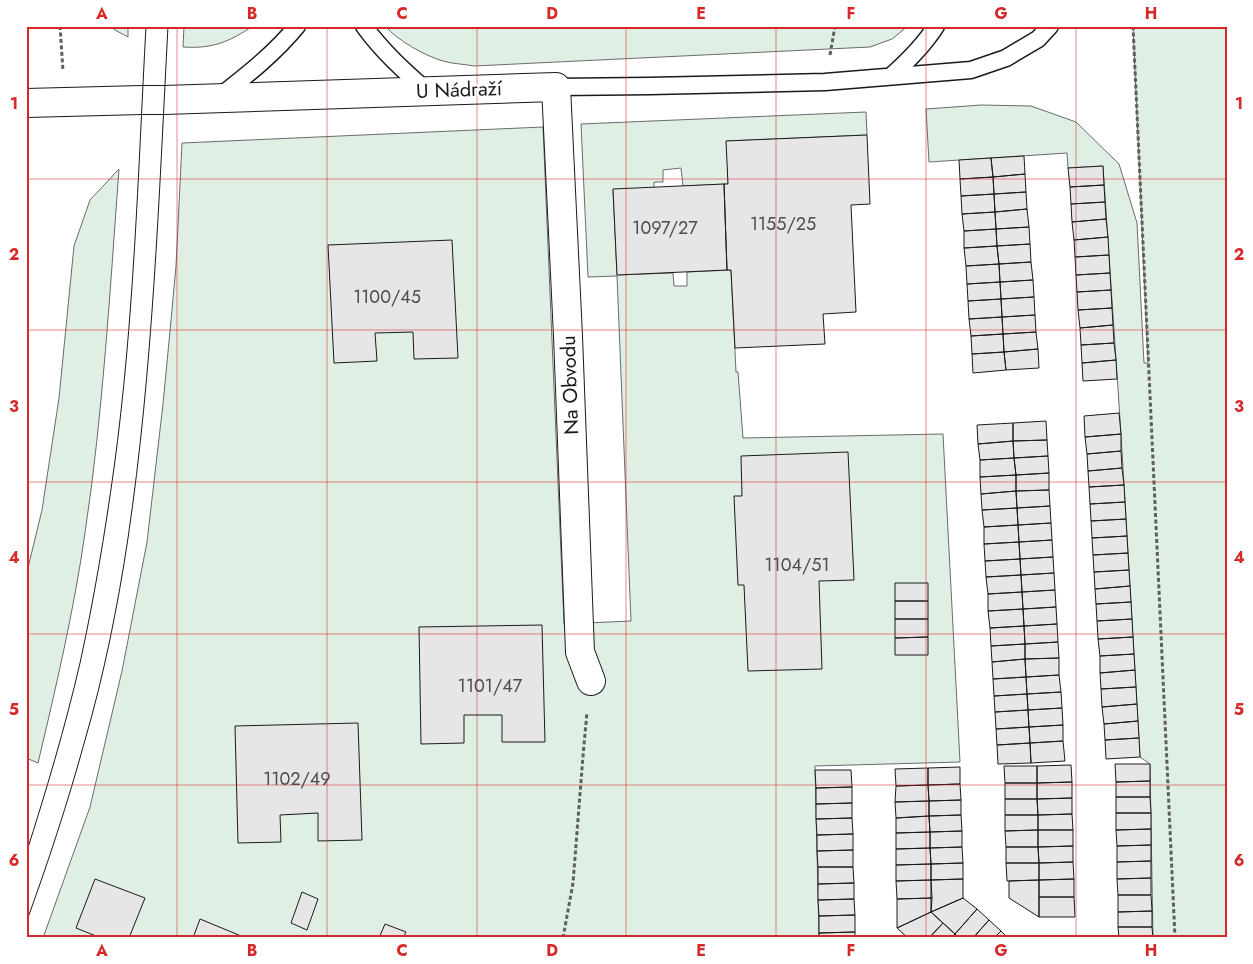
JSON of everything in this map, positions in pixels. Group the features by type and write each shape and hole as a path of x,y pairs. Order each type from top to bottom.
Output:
{"street":[{"name":"U Nádraží","path":"26,103 556,87"},
{"name":"Na Obvodu","path":"556,87 580,652 591,682"}],"lane":[{"path":"218,98 265,60 297,26"},
{"path":"364,26 381,47 427,92"},
{"path":"892,76 929,37 936,26"},
{"name":"U Nádraží","path":"556,87 825,82 971,70 1006,58 1038,39 1050,26"}],"path":[{"path":"60,26 65,102"},
{"path":"1134,26 1176,938"},
{"path":"563,938 573,883 591,682"}],"green space":[{"path":"111,26 128,26 128,37 115,30"},
{"path":"184,26 253,26 220,43 203,47 183,47"},
{"path":"385,26 908,26 892,39 870,47 474,66 436,59 404,42"},
{"path":"1133,26 1227,26 1227,938 1153,938 1150,764 1140,757 1103,166 1068,168 1067,153 929,162 926,109 981,105 1031,106 1076,122 1119,164 1137,223 1144,363 1148,363"},
{"path":"866,112 867,135 727,141 728,184 683,186 681,168 663,170 663,182 654,182 654,188 613,190 617,275 673,273 674,286 687,286 687,272 731,270 736,372 738,372 743,438 943,434 960,762 815,766 819,938 43,938 90,807 122,671 147,542 176,266 182,143 543,127 564,624 631,621 617,276 588,277 581,124"},
{"path":"119,169 97,443 81,562 58,677 38,763 26,758 26,576 42,510 59,398 74,246 90,200"}],"building":[{"path":"867,135 870,204 851,205 856,312 823,314 825,344 735,348 731,270 727,270 724,184 728,184 726,141"},
{"path":"1024,156 1025,174 993,177 991,158"},
{"path":"991,158 993,177 960,179 959,160"},
{"path":"1103,166 1104,185 1070,187 1068,168"},
{"path":"1025,174 1026,192 994,194 993,177"},
{"path":"993,177 994,194 961,196 960,179"},
{"path":"724,184 727,270 617,275 613,189"},
{"path":"1104,185 1105,202 1071,204 1070,187"},
{"path":"1026,192 1027,209 995,212 994,194"},
{"path":"994,194 995,212 962,214 961,196"},
{"path":"1105,202 1106,219 1072,222 1071,204"},
{"path":"1027,209 1029,227 996,229 995,212"},
{"path":"995,212 996,229 964,231 962,214"},
{"path":"1106,219 1108,237 1074,240 1072,222"},
{"path":"1029,227 1030,244 997,246 996,229"},
{"path":"996,229 997,246 964,248 964,231"},
{"path":"1108,237 1109,255 1075,257 1074,240"},
{"path":"452,240 458,358 414,359 413,332 375,333 377,361 334,363 328,245"},
{"path":"1030,244 1031,262 999,264 997,246"},
{"path":"997,246 999,264 966,266 964,248"},
{"path":"1109,255 1110,273 1076,275 1075,257"},
{"path":"1031,262 1033,280 1000,282 999,264"},
{"path":"999,264 1000,282 967,284 966,266"},
{"path":"1110,273 1111,290 1077,292 1076,275"},
{"path":"1033,280 1034,297 1001,299 1000,282"},
{"path":"1000,282 1001,299 968,301 967,284"},
{"path":"1111,290 1112,308 1078,310 1077,292"},
{"path":"1034,297 1035,315 1002,317 1001,299"},
{"path":"1001,299 1002,317 969,319 968,301"},
{"path":"1112,308 1113,325 1080,328 1078,310"},
{"path":"1035,315 1036,332 1003,334 1002,317"},
{"path":"1002,317 1003,334 971,336 969,319"},
{"path":"1113,325 1114,343 1081,345 1080,328"},
{"path":"1036,332 1038,349 1004,352 1003,334"},
{"path":"1003,334 1004,352 972,354 971,336"},
{"path":"1114,343 1116,360 1082,363 1081,345"},
{"path":"1038,349 1039,368 1006,370 1004,352"},
{"path":"1004,352 1006,370 973,373 972,354"},
{"path":"1116,360 1117,379 1083,381 1082,363"},
{"path":"1119,413 1121,434 1085,437 1084,416"},
{"path":"1046,421 1047,440 1013,441 1013,423"},
{"path":"1013,423 1013,441 978,444 977,425"},
{"path":"1121,434 1121,451 1087,454 1085,437"},
{"path":"1047,440 1048,456 1014,458 1013,441"},
{"path":"1013,441 1014,458 980,460 978,444"},
{"path":"1121,451 1122,468 1088,471 1087,454"},
{"path":"848,452 854,580 819,581 822,669 748,671 744,585 738,585 734,496 742,496 741,456"},
{"path":"1048,456 1049,473 1016,475 1014,458"},
{"path":"1014,458 1016,475 980,477 980,460"},
{"path":"1122,468 1124,485 1089,487 1088,471"},
{"path":"1049,473 1049,490 1016,491 1016,475"},
{"path":"1016,475 1016,491 981,494 980,477"},
{"path":"1124,485 1125,502 1090,504 1089,487"},
{"path":"1049,490 1050,506 1017,508 1016,491"},
{"path":"1016,491 1017,508 982,510 981,494"},
{"path":"1125,502 1126,519 1091,521 1090,504"},
{"path":"1050,506 1051,523 1018,525 1017,508"},
{"path":"1017,508 1018,525 984,527 982,510"},
{"path":"1126,519 1127,536 1092,538 1091,521"},
{"path":"1051,523 1052,540 1019,542 1018,525"},
{"path":"1018,525 1019,542 984,544 984,527"},
{"path":"1127,536 1128,553 1093,555 1092,538"},
{"path":"1052,540 1053,557 1020,559 1019,542"},
{"path":"1019,542 1020,559 985,561 984,544"},
{"path":"1128,553 1129,570 1094,572 1093,555"},
{"path":"1053,557 1054,573 1021,575 1020,559"},
{"path":"1020,559 1021,575 986,577 985,561"},
{"path":"1129,570 1130,586 1095,589 1094,572"},
{"path":"1054,573 1055,590 1022,592 1021,575"},
{"path":"1021,575 1022,592 988,594 986,577"},
{"path":"895,583 928,583 928,601 895,601"},
{"path":"1130,586 1131,602 1096,604 1095,589"},
{"path":"1055,590 1056,607 1023,609 1022,592"},
{"path":"1022,592 1023,609 988,611 988,594"},
{"path":"895,601 928,601 928,619 895,619"},
{"path":"1131,602 1132,619 1097,621 1096,604"},
{"path":"1056,607 1057,624 1024,626 1023,609"},
{"path":"1023,609 1024,626 990,628 988,611"},
{"path":"895,619 928,619 928,637 895,638"},
{"path":"1132,619 1133,637 1098,639 1097,621"},
{"path":"1057,624 1058,642 1025,644 1024,626"},
{"path":"542,625 545,742 502,742 502,715 464,715 464,743 421,744 419,627"},
{"path":"1024,626 1025,644 991,646 990,628"},
{"path":"928,637 928,655 895,655 895,638"},
{"path":"1133,637 1134,654 1100,656 1098,639"},
{"path":"1058,642 1059,658 1025,659 1025,644"},
{"path":"1025,644 1025,659 992,662 991,646"},
{"path":"1134,654 1135,670 1100,673 1100,656"},
{"path":"1059,658 1059,675 1026,677 1025,659"},
{"path":"1025,659 1026,677 993,679 992,662"},
{"path":"1135,670 1136,687 1101,689 1100,673"},
{"path":"1059,675 1061,692 1027,694 1026,677"},
{"path":"1026,677 1027,694 994,696 993,679"},
{"path":"1136,687 1137,704 1102,707 1101,689"},
{"path":"1061,692 1062,708 1028,710 1027,694"},
{"path":"1027,694 1028,710 995,712 994,696"},
{"path":"1137,704 1138,721 1104,724 1102,707"},
{"path":"1062,708 1063,725 1029,727 1028,710"},
{"path":"1028,710 1029,727 996,729 995,712"},
{"path":"1138,721 1139,738 1105,740 1104,724"},
{"path":"358,723 362,840 318,841 318,813 280,815 281,842 238,843 235,726"},
{"path":"1063,725 1063,741 1030,743 1029,727"},
{"path":"1029,727 1030,743 997,745 996,729"},
{"path":"1139,738 1140,757 1106,759 1105,740"},
{"path":"1063,741 1065,761 1031,763 1030,743"},
{"path":"1030,743 1031,763 998,764 997,745"},
{"path":"1115,764 1150,764 1150,781 1116,782"},
{"path":"1071,765 1072,782 1037,783 1037,766"},
{"path":"1004,766 1037,766 1037,783 1005,783"},
{"path":"960,767 960,784 928,785 928,768"},
{"path":"928,768 928,785 896,786 895,769"},
{"path":"815,770 851,770 852,787 816,788"},
{"path":"1150,781 1150,797 1116,797 1116,782"},
{"path":"1072,782 1072,798 1037,799 1037,783"},
{"path":"1005,783 1037,783 1037,799 1005,799"},
{"path":"960,784 961,800 929,801 928,785"},
{"path":"928,785 929,801 895,802 896,786"},
{"path":"852,787 852,803 816,804 816,788"},
{"path":"1116,797 1150,797 1151,813 1116,813"},
{"path":"1072,798 1072,814 1038,815 1037,799"},
{"path":"1005,799 1037,799 1038,815 1005,815"},
{"path":"961,800 961,815 929,816 929,801"},
{"path":"929,801 929,816 896,818 895,802"},
{"path":"852,803 852,818 816,819 816,804"},
{"path":"1116,813 1151,813 1151,829 1116,830"},
{"path":"1072,814 1073,830 1038,830 1038,815"},
{"path":"961,815 962,831 930,832 929,816"},
{"path":"1005,815 1038,815 1038,830 1005,831"},
{"path":"929,816 930,832 896,833 896,818"},
{"path":"852,818 853,834 817,835 816,819"},
{"path":"1151,829 1151,845 1117,846 1116,830"},
{"path":"1038,830 1073,830 1073,846 1038,847"},
{"path":"1038,830 1038,847 1006,847 1005,831"},
{"path":"962,831 962,847 930,848 930,832"},
{"path":"930,832 930,848 896,849 896,833"},
{"path":"853,834 853,850 817,851 817,835"},
{"path":"1151,845 1151,861 1117,862 1117,846"},
{"path":"1073,846 1073,862 1039,863 1038,847"},
{"path":"962,847 963,863 931,864 930,848"},
{"path":"1006,847 1038,847 1039,863 1006,863"},
{"path":"930,848 931,864 896,865 896,849"},
{"path":"853,850 853,867 818,867 817,851"},
{"path":"1151,861 1151,878 1117,879 1117,862"},
{"path":"1073,862 1074,879 1039,880 1039,863"},
{"path":"963,863 963,879 931,880 931,864"},
{"path":"1006,863 1039,863 1039,880 1007,881"},
{"path":"931,864 931,880 896,881 896,865"},
{"path":"818,867 853,867 854,883 818,884"},
{"path":"1151,878 1151,895 1118,895 1117,879"},
{"path":"95,879 145,898 129,938 101,938 76,928"},
{"path":"963,879 963,898 931,912 931,880"},
{"path":"1074,879 1074,897 1039,897 1039,880"},
{"path":"931,880 932,898 897,899 896,881"},
{"path":"1039,880 1039,917 1009,898 1009,881"},
{"path":"854,883 854,899 818,900 818,884"},
{"path":"302,892 318,899 307,930 291,923"},
{"path":"1118,895 1151,895 1152,911 1118,912"},
{"path":"1039,897 1074,897 1075,917 1039,917"},
{"path":"932,898 931,912 897,928 897,899"},
{"path":"963,898 977,909 955,934 931,912"},
{"path":"854,899 855,915 819,916 818,900"},
{"path":"977,909 989,920 973,938 959,938 955,934"},
{"path":"1152,911 1152,927 1118,927 1118,912"},
{"path":"931,912 943,923 929,938 908,938 897,928"},
{"path":"855,915 855,932 819,933 819,916"},
{"path":"200,919 246,938 193,938"},
{"path":"989,920 1001,931 994,938 973,938"},
{"path":"943,923 955,934 951,938 929,938"},
{"path":"385,924 406,932 403,938 379,938"},
{"path":"1118,927 1152,927 1153,938 1119,938"},
{"path":"1001,931 1008,938 994,938"},
{"path":"855,932 855,938 819,938 819,933"}],"tram line":[{"path":"26,854 55,759 80,663 95,590 111,492 121,413 131,303 146,26"},
{"path":"26,923 65,809 92,715 110,640 128,538 144,411 158,219 168,26"}]}
